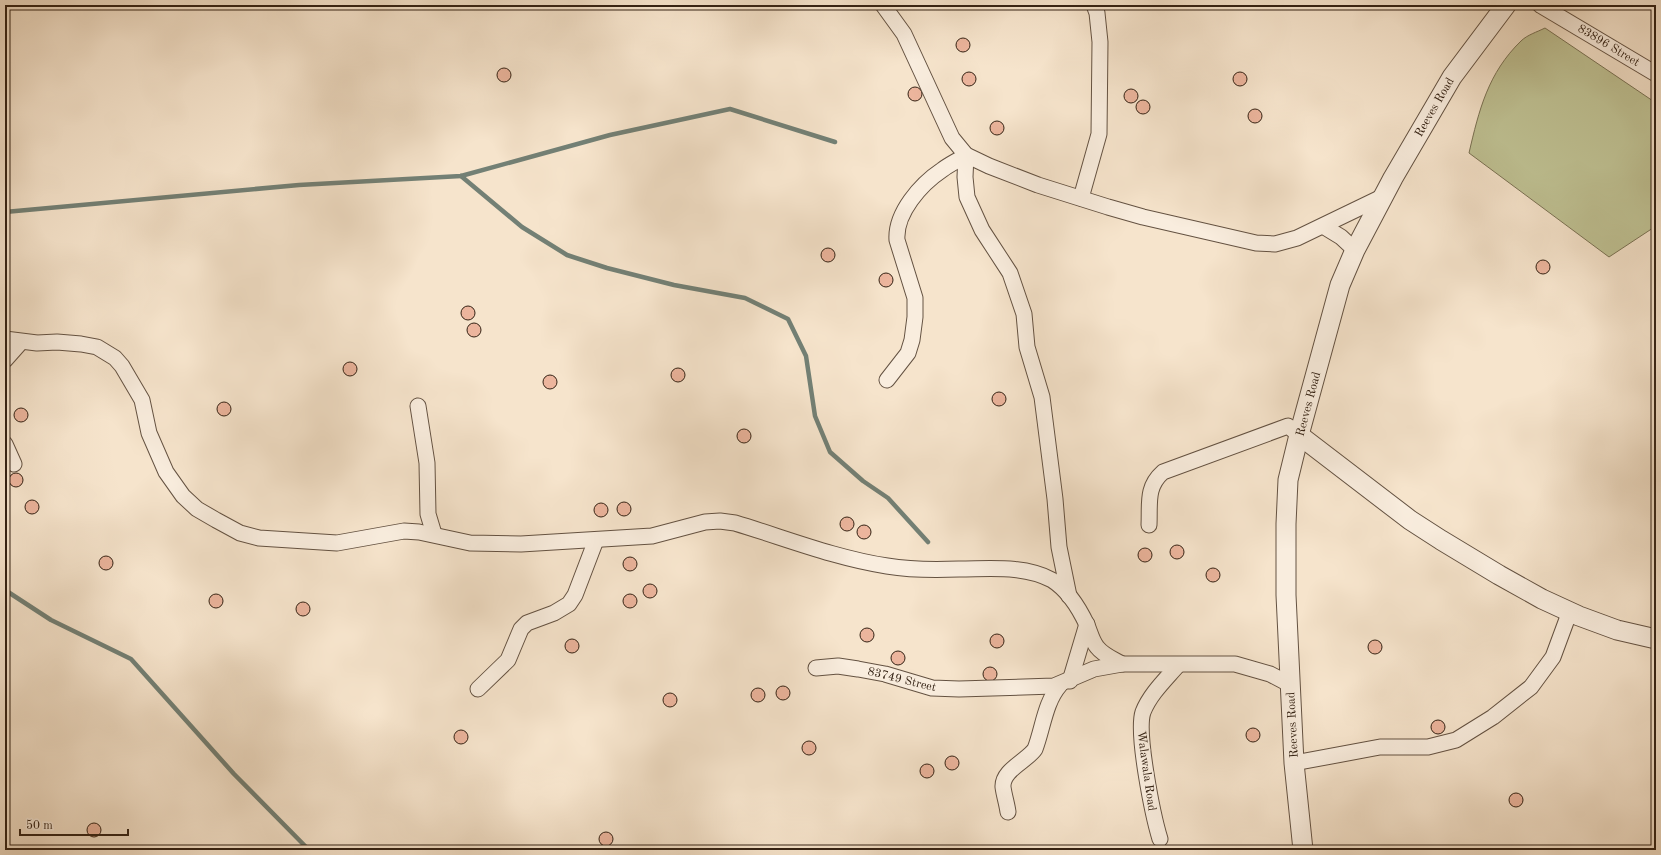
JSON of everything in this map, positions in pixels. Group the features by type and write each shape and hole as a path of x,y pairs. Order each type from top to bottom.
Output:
{"street":[{"path":"883,5 904,34 958,148 966,155 1038,185 1143,217 1256,242 1275,244 1285,243 1382,197"},
{"path":"1081,198 1099,134 1100,42 1097,13 1094,5"},
{"name":"Reeves Road","path":"1302,850 1294,763 1286,595 1286,524 1288,480 1294,430 1340,285 1355,250 1382,197 1452,77 1506,5"},
{"name":"83896 Street","path":"1540,5 1656,74"},
{"path":"887,380 908,353 912,340 915,317 915,298 897,240 896,230 899,220 919,191 933,177 966,155"},
{"path":"966,155 965,187 967,197 982,230 1010,273 1024,314 1027,347 1042,397 1055,499 1059,547 1069,596"},
{"path":"1323,226 1342,237 1355,250"},
{"path":"5,339 21,342 81,344 97,347 115,358 122,366 142,400 149,433 166,472 174,484 183,496 197,509 240,533 259,538 337,543 404,531 434,534 470,543 488,545 652,536 688,525 720,521 735,523 836,554 886,566 923,570 999,568 1020,570 1051,580 1062,587 1069,596 1087,624 1097,647 1105,654 1122,664"},
{"path":"5,360 21,342"},
{"path":"418,406 427,463 427,507 434,534"},
{"path":"1149,524 1150,491 1155,479 1163,472 1294,430 1386,502 1441,540 1518,585 1570,611 1617,630 1656,639"},
{"path":"5,444 14,464"},
{"path":"478,689 508,660 521,629 527,623 554,613 569,604 575,595 596,540"},
{"path":"1294,763 1380,747 1428,747 1442,745 1456,740 1493,716 1531,687 1553,657 1570,611"},
{"path":"1008,812 1003,785 1007,775 1031,756 1035,749 1054,692 1065,683 1087,624"},
{"name":"83749 Street","path":"816,668 838,666 873,672 939,689 1065,683 1094,669 1122,664 1235,664 1270,674 1290,685"},
{"name":"Walawala Road","path":"1160,839 1154,818 1141,723 1148,702 1178,665"}],"green space":[{"path":"1545,28 1656,103 1656,226 1609,257 1469,153 1481,107 1486,93 1500,66 1523,39"}],"building":[{"path":"960,38 966,38 970,42 970,48 966,52 960,52 956,48 956,42"},
{"path":"501,68 507,68 511,72 511,78 507,82 501,82 497,78 497,72"},
{"path":"966,72 972,72 976,76 976,82 972,86 966,86 962,82 962,76"},
{"path":"1237,72 1243,72 1247,76 1247,82 1243,86 1237,86 1233,82 1233,76"},
{"path":"912,87 918,87 922,91 922,97 918,101 912,101 908,97 908,91"},
{"path":"1128,89 1134,89 1138,93 1138,99 1134,103 1128,103 1124,99 1124,93"},
{"path":"1140,100 1146,100 1150,104 1150,110 1146,114 1140,114 1136,110 1136,104"},
{"path":"1252,109 1258,109 1262,113 1262,119 1258,123 1252,123 1248,119 1248,113"},
{"path":"994,121 1000,121 1004,125 1004,131 1000,135 994,135 990,131 990,125"},
{"path":"825,248 831,248 835,252 835,258 831,262 825,262 821,258 821,252"},
{"path":"1540,260 1546,260 1550,264 1550,270 1546,274 1540,274 1536,270 1536,264"},
{"path":"883,273 889,273 893,277 893,283 889,287 883,287 879,283 879,277"},
{"path":"465,306 471,306 475,310 475,316 471,320 465,320 461,316 461,310"},
{"path":"471,323 477,323 481,327 481,333 477,337 471,337 467,333 467,327"},
{"path":"347,362 353,362 357,366 357,372 353,376 347,376 343,372 343,366"},
{"path":"675,368 681,368 685,372 685,378 681,382 675,382 671,378 671,372"},
{"path":"547,375 553,375 557,379 557,385 553,389 547,389 543,385 543,379"},
{"path":"996,392 1002,392 1006,396 1006,402 1002,406 996,406 992,402 992,396"},
{"path":"221,402 227,402 231,406 231,412 227,416 221,416 217,412 217,406"},
{"path":"18,408 24,408 28,412 28,418 24,422 18,422 14,418 14,412"},
{"path":"741,429 747,429 751,433 751,439 747,443 741,443 737,439 737,433"},
{"path":"13,473 19,473 23,477 23,483 19,487 13,487 9,483 9,477"},
{"path":"29,500 35,500 39,504 39,510 35,514 29,514 25,510 25,504"},
{"path":"621,502 627,502 631,506 631,512 627,516 621,516 617,512 617,506"},
{"path":"598,503 604,503 608,507 608,513 604,517 598,517 594,513 594,507"},
{"path":"844,517 850,517 854,521 854,527 850,531 844,531 840,527 840,521"},
{"path":"861,525 867,525 871,529 871,535 867,539 861,539 857,535 857,529"},
{"path":"1174,545 1180,545 1184,549 1184,555 1180,559 1174,559 1170,555 1170,549"},
{"path":"1142,548 1148,548 1152,552 1152,558 1148,562 1142,562 1138,558 1138,552"},
{"path":"103,556 109,556 113,560 113,566 109,570 103,570 99,566 99,560"},
{"path":"627,557 633,557 637,561 637,567 633,571 627,571 623,567 623,561"},
{"path":"1210,568 1216,568 1220,572 1220,578 1216,582 1210,582 1206,578 1206,572"},
{"path":"647,584 653,584 657,588 657,594 653,598 647,598 643,594 643,588"},
{"path":"213,594 219,594 223,598 223,604 219,608 213,608 209,604 209,598"},
{"path":"627,594 633,594 637,598 637,604 633,608 627,608 623,604 623,598"},
{"path":"300,602 306,602 310,606 310,612 306,616 300,616 296,612 296,606"},
{"path":"864,628 870,628 874,632 874,638 870,642 864,642 860,638 860,632"},
{"path":"994,634 1000,634 1004,638 1004,644 1000,648 994,648 990,644 990,638"},
{"path":"569,639 575,639 579,643 579,649 575,653 569,653 565,649 565,643"},
{"path":"1372,640 1378,640 1382,644 1382,650 1378,654 1372,654 1368,650 1368,644"},
{"path":"895,651 901,651 905,655 905,661 901,665 895,665 891,661 891,655"},
{"path":"987,667 993,667 997,671 997,677 993,681 987,681 983,677 983,671"},
{"path":"780,686 786,686 790,690 790,696 786,700 780,700 776,696 776,690"},
{"path":"755,688 761,688 765,692 765,698 761,702 755,702 751,698 751,692"},
{"path":"667,693 673,693 677,697 677,703 673,707 667,707 663,703 663,697"},
{"path":"1435,720 1441,720 1445,724 1445,730 1441,734 1435,734 1431,730 1431,724"},
{"path":"1250,728 1256,728 1260,732 1260,738 1256,742 1250,742 1246,738 1246,732"},
{"path":"458,730 464,730 468,734 468,740 464,744 458,744 454,740 454,734"},
{"path":"806,741 812,741 816,745 816,751 812,755 806,755 802,751 802,745"},
{"path":"949,756 955,756 959,760 959,766 955,770 949,770 945,766 945,760"},
{"path":"924,764 930,764 934,768 934,774 930,778 924,778 920,774 920,768"},
{"path":"1513,793 1519,793 1523,797 1523,803 1519,807 1513,807 1509,803 1509,797"},
{"path":"91,823 97,823 101,827 101,833 97,837 91,837 87,833 87,827"},
{"path":"603,832 609,832 613,836 613,842 609,846 603,846 599,842 599,836"}],"waterway":[{"path":"5,212 299,185 461,176 610,135 730,109 835,142"},
{"path":"461,176 522,227 567,255 607,268 674,285 745,298 788,319 806,356 815,416 830,452 863,481 888,498 928,542"},
{"path":"5,590 51,620 131,659 234,774 309,850"}]}
